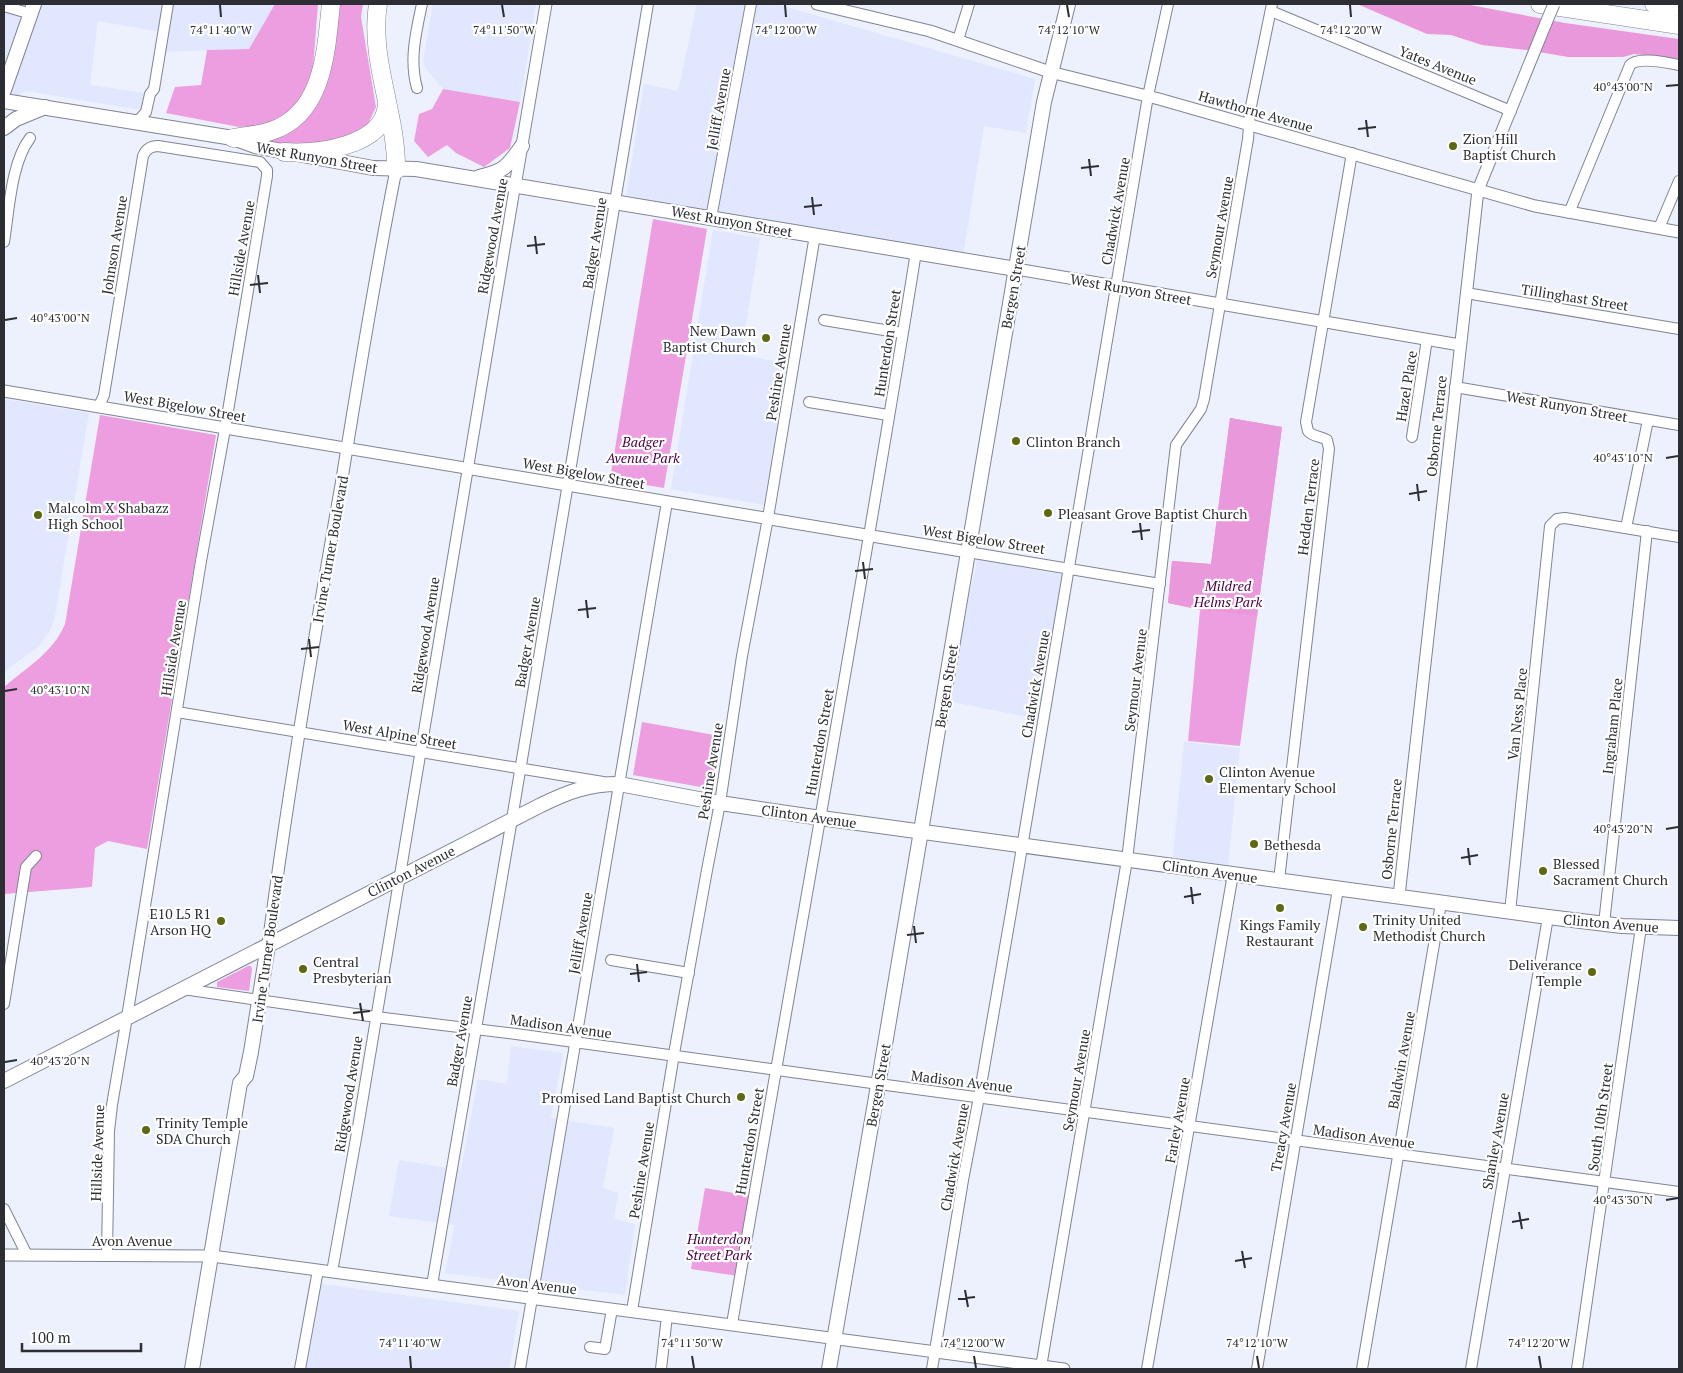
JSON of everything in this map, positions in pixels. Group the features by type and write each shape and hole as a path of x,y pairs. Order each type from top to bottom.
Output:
{"highway":[{"path":"322,63 323,4"},
{"path":"233,138 272,131 285,125 306,105 314,92 326,54 330,4"},
{"path":"378,4 378,46 396,170"},
{"path":"1540,4 1679,25"},
{"path":"1654,4 1679,7"},
{"path":"284,152 320,151 355,141 378,127 386,112 387,105"}],"main road":[{"name":"Bergen Street","path":"828,1369 922,832 1044,102 1068,4"},
{"path":"4,90 33,9"},
{"name":"West Runyon Street","path":"4,100 233,138 249,145 373,168 416,169 1016,269"},
{"path":"4,128 16,119 46,107"},
{"path":"473,178 497,173 504,169 522,146"},
{"name":"Clinton Avenue","path":"4,1081 512,820 579,788 604,784 619,784 720,803 821,818 1441,903 1604,924 1679,928"},
{"name":"Irvine Turner Boulevard","path":"192,1369 216,1256 248,1084 246,1076 268,945"},
{"name":"Irvine Turner Boulevard","path":"200,1369 216,1256"}],"street":[{"path":"136,123 146,112 150,94 154,89 168,4"},
{"path":"418,88 413,72 413,55 422,4"},
{"name":"Ridgewood Avenue","path":"332,1272 358,1130 546,4"},
{"name":"Badger Avenue","path":"432,1285 512,820 648,4"},
{"name":"Jelliff Avenue","path":"712,218 751,4"},
{"name":"Hawthorne Avenue","path":"817,4 834,6 930,31 1050,72 1148,96 1535,206 1679,232"},
{"path":"958,40 970,4"},
{"name":"Chadwick Avenue","path":"932,1369 963,1180 980,1097 1148,96 1168,4"},
{"name":"Osborne Terrace","path":"1398,896 1478,190 1554,4"},
{"path":"4,6 33,9"},
{"name":"Yates Avenue","path":"1271,11 1510,114"},
{"name":"Seymour Avenue","path":"1041,1366 1127,860 1176,445 1200,409 1204,399 1248,139 1250,111 1271,11"},
{"path":"1569,213 1630,65 1642,60 1679,65"},
{"path":"4,242 17,163 22,149 30,138"},
{"name":"Hillside Avenue","path":"107,1255 110,1118 128,1017 200,561 226,428 267,176 267,170 257,161 158,146 147,149"},
{"name":"Johnson Avenue","path":"99,406 104,395 143,156 147,149"},
{"name":"Hedden Terrace","path":"1279,880 1329,448 1327,440 1310,434 1306,427 1352,153"},
{"name":"Irvine Turner Boulevard","path":"268,945 300,731 383,233 396,170"},
{"path":"1659,228 1679,180"},
{"name":"Peshine Avenue","path":"632,1311 674,1056 720,803 742,656 768,518 815,235"},
{"name":"Hunterdon Street","path":"732,1324 821,818 916,252"},
{"name":"West Runyon Street","path":"1016,269 1460,345"},
{"name":"Tillinghast Street","path":"1466,293 1679,329"},
{"path":"824,320 902,333"},
{"name":"Hazel Place","path":"1412,437 1427,340"},
{"name":"West Runyon Street","path":"1455,387 1679,425"},
{"name":"West Bigelow Street","path":"4,391 1160,584"},
{"path":"808,402 888,415"},
{"path":"1648,420 1626,528 1679,537"},
{"name":"Jelliff Avenue","path":"520,1369 667,502"},
{"name":"Van Ness Place","path":"1510,912 1550,526 1555,521 1565,518 1626,528"},
{"name":"Ingraham Place","path":"1604,924 1647,532"},
{"name":"West Alpine Street","path":"177,712 619,784"},
{"path":"4,1004 26,867 36,856"},
{"name":"Farley Avenue","path":"1147,1369 1233,874"},
{"name":"Treacy Avenue","path":"1257,1369 1338,888"},
{"name":"Baldwin Avenue","path":"1362,1369 1441,903"},
{"name":"Shanley Avenue","path":"1471,1369 1548,917"},
{"name":"South 10th Street","path":"1576,1369 1642,927"},
{"path":"611,960 689,973"},
{"name":"Madison Avenue","path":"183,989 376,1017 575,1042 1679,1192"},
{"path":"4,1209 27,1255"},
{"name":"Avon Avenue","path":"4,1255 216,1256 1064,1369"},
{"path":"300,1369 318,1270"},
{"path":"590,1347 604,1349 612,1309"},
{"path":"660,1369 668,1316"}],"shaded area":[{"path":"4,4 275,4 249,49 158,52 161,32 98,21 90,85 145,93 141,110 25,91 4,106"},
{"path":"433,4 536,4 520,102 443,89 427,70 423,62"},
{"path":"697,4 776,4 1035,79 1026,133 984,126 963,256 626,196 644,84 678,91"},
{"path":"713,230 760,238 741,355 787,363 764,505 671,489"},
{"name":"Malcolm X Shabazz High School","path":"4,399 89,413 55,617 50,631 39,647 7,669 4,676"},
{"path":"977,559 1064,575 1038,719 948,701"},
{"name":"Clinton Avenue Elementary School","path":"1184,742 1240,748 1228,865 1173,857"},
{"path":"511,1046 563,1053 551,1118 614,1128 603,1188 618,1193 614,1219 635,1224 625,1295 445,1273 455,1225 389,1216 399,1160 461,1170 478,1079 507,1084"},
{"path":"309,1282 519,1311 509,1369 294,1369"}],"green space":[{"path":"275,4 318,4 312,81 292,111 272,124 239,127 166,113 175,87 201,85 207,50 249,49"},
{"path":"340,4 363,4 361,17 376,107 368,124 345,138 301,147 267,144 259,139 300,121 322,95 332,61"},
{"path":"1357,4 1465,4 1565,23 1679,39 1679,59 1634,54 1623,57 1568,57 1482,45 1451,35 1427,34"},
{"path":"443,89 520,102 510,148 484,167 456,153 447,145 428,157 414,141 419,114 432,109"},
{"name":"Badger Avenue Park","path":"653,219 707,229 664,488 610,479"},
{"path":"100,415 216,435 147,849 108,841 95,848 92,887 4,894 4,687 46,652 65,624"},
{"name":"Mildred Helms Park","path":"1230,418 1282,427 1240,746 1188,741 1200,610 1168,603 1172,561 1211,564"},
{"name":"Mildred Helms Park","path":"1230,418 1282,427 1257,616 1168,603 1172,561 1211,564"},
{"path":"642,722 720,736 712,789 633,775"},
{"path":"251,966 252,969 249,991 217,987 217,982"},
{"name":"Hunterdon Street Park","path":"705,1188 751,1196 738,1276 691,1269"}],"place":[{"name":"Zion Hill Baptist Church","path":"1453,146"},
{"name":"New Dawn Baptist Church","path":"766,338"},
{"name":"Clinton Branch","path":"1016,441"},
{"name":"Pleasant Grove Baptist Church","path":"1048,513"},
{"name":"Malcolm X Shabazz High School","path":"38,515"},
{"name":"Clinton Avenue Elementary School","path":"1209,779"},
{"name":"Bethesda","path":"1254,844"},
{"name":"Blessed Sacrament Church","path":"1543,871"},
{"name":"Kings Family Restaurant","path":"1280,908"},
{"name":"E10 L5 R1 Arson HQ","path":"221,921"},
{"name":"Trinity United Methodist Church","path":"1363,927"},
{"name":"Central Presbyterian","path":"303,969"},
{"name":"Deliverance Temple","path":"1592,972"},
{"name":"Promised Land Baptist Church","path":"741,1097"},
{"name":"Trinity Temple SDA Church","path":"146,1130"}]}
